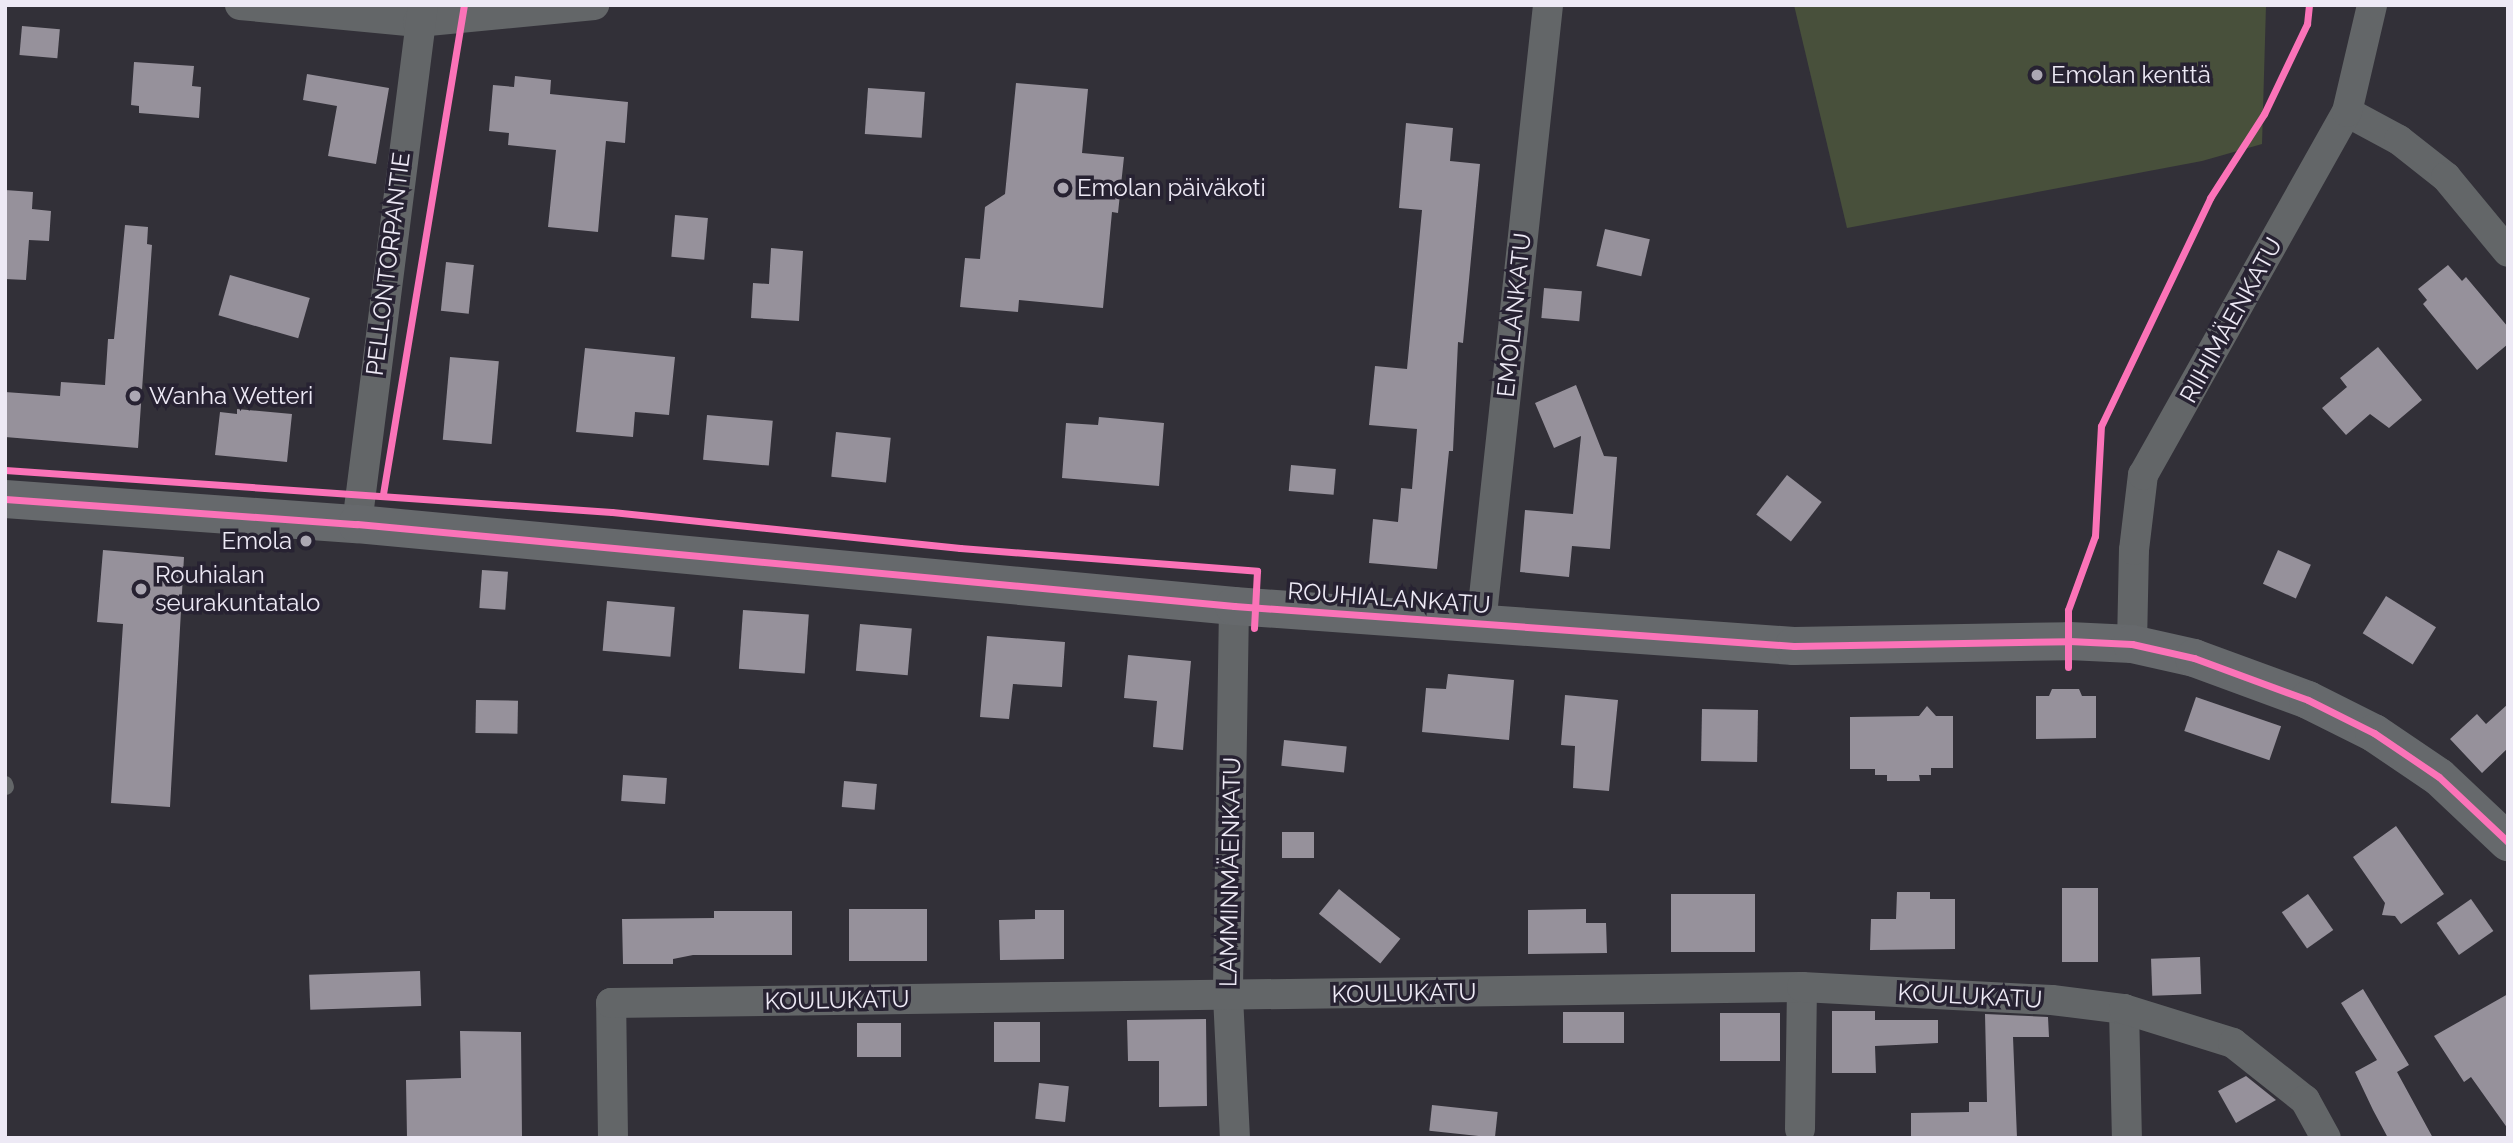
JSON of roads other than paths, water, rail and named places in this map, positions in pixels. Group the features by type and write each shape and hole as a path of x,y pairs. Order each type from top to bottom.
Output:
{"street":[{"path":"240,5 421,14 594,5"},
{"name":"EMOLANKATU","path":"1481,624 1548,5"},
{"name":"RIIHIMÄENKATU","path":"2132,645 2134,550 2144,475 2347,112 2372,5"},
{"name":"PELLONTORPANTIE","path":"358,524 421,14"},
{"path":"2347,112 2399,140 2446,177 2508,252"},
{"name":"ROUHIALANKATU","path":"5,499 358,524 1234,606 1794,646 2068,641 2132,645 2194,658 2308,700 2374,733 2439,777 2508,842"},
{"name":"LAMMINMÄENKATU","path":"1234,606 1228,996 1235,1138"},
{"path":"1800,1129 1802,987"},
{"name":"KOULUKATU","path":"613,1138 611,1003 1802,987 2052,1000 2124,1009 2234,1043 2305,1100 2326,1138"},
{"path":"2124,1009 2127,1138"}],"place":[{"name":"Emolan kenttä","path":"2037,75"},
{"name":"Emolan päiväkoti","path":"1063,188"},
{"name":"Wanha Wetteri","path":"135,396"},
{"name":"Emola","path":"306,541"},
{"name":"Rouhialan seurakuntatalo","path":"141,589"}]}
